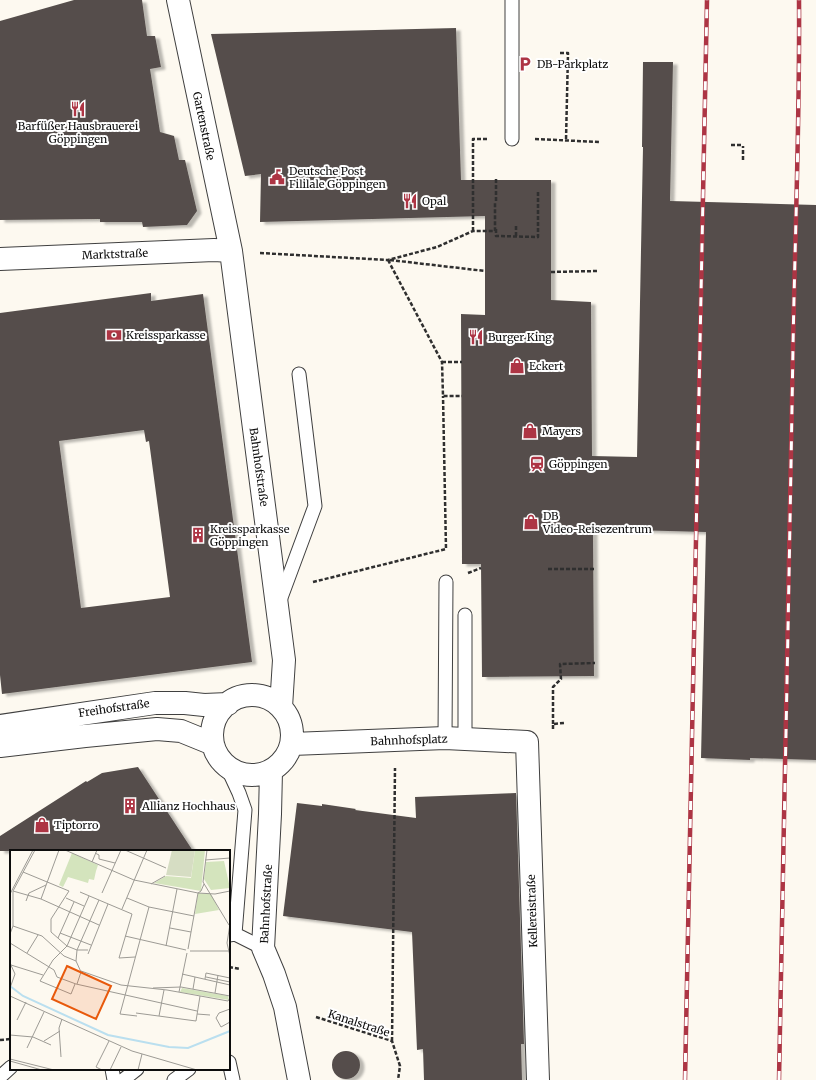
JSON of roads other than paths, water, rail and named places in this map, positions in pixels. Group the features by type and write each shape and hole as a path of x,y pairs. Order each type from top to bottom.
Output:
{"street":[{"name":"Gartenstraße","path":"178,0 231,251"},
{"name":"Marktstraße","path":"0,259 214,250 231,251"},
{"name":"Bahnhofstraße","path":"231,251 284,660 281,707"},
{"path":"249,695 261,696 271,700 281,707 288,718 292,731 292,744 281,764 271,771 248,775 236,772 226,765 218,755 213,744 212,733 215,721 220,712 228,704 238,698 249,695"},
{"name":"Freihofstraße","path":"0,726 155,702 184,702 204,706 228,704"},
{"path":"0,746 157,729 181,730 213,744"},
{"name":"Bahnhofsplatz","path":"292,744 455,738 527,742"},
{"name":"Kellereistraße","path":"527,742 538,1080"},
{"name":"Bahnhofstraße","path":"271,771 263,948 274,974 285,1008 299,1080"}],"lane":[{"path":"512,0 512,139"},
{"path":"277,609 315,506 299,374"},
{"path":"446,582 455,738"},
{"path":"455,738 465,615"},
{"path":"226,765 245,810 232,935 263,948"},
{"path":"0,1077 10,1068"},
{"path":"112,1070 114,1080"},
{"path":"123,1080 136,1070"},
{"path":"174,1080 188,1070"}],"railway":[{"path":"685,1080 707,0"},
{"path":"779,1080 798,130 799,0"}],"place":[{"name":"DB-Parkplatz","path":"525,64"},
{"name":"Barfüßer Hausbrauerei Göppingen","path":"78,109"},
{"name":"Deutsche Post Fililale Göppingen","path":"277,177"},
{"name":"Opal","path":"410,201"},
{"name":"Kreissparkasse","path":"114,335"},
{"name":"Burger King","path":"476,337"},
{"name":"Eckert","path":"517,366"},
{"name":"Mayers","path":"530,431"},
{"name":"Göppingen","path":"537,464"},
{"name":"DB Video-Reisezentrum","path":"531,522"},
{"name":"Kreissparkasse Göppingen","path":"198,535"},
{"name":"Allianz Hochhaus","path":"130,806"},
{"name":"Tiptorro","path":"42,825"}]}
